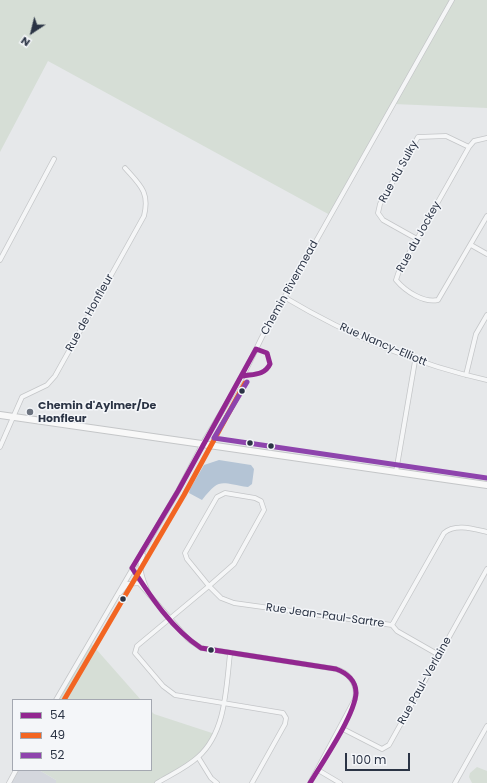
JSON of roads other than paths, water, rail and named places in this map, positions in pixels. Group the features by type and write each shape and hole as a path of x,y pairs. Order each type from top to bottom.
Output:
{"main road":[{"path":"0,415 487,485"}],"street":[{"name":"Chemin Rivermead","path":"57,699 243,376 284,297 452,0"},
{"name":"Rue du Sulky","path":"417,239 383,220 378,213 380,204 408,152 415,140 423,136 446,136 469,148"},
{"name":"Rue du Jockey","path":"487,138 474,141 469,148 399,271 396,280 401,286 427,301 431,302 438,300 487,216"},
{"path":"0,260 54,159"},
{"name":"Rue de Honfleur","path":"0,447 22,397 47,385 55,376 144,216 146,201 145,193 125,168"},
{"path":"471,245 487,254"},
{"name":"Rue Nancy-Elliott","path":"284,297 358,337 415,361 466,376 487,380"},
{"path":"466,376 476,334 487,315"},
{"path":"396,472 415,361"},
{"path":"209,586 187,559 185,553 214,500 219,495 224,493 259,499 264,506 262,514 237,560 209,586 137,646 135,650 136,656 170,693 183,698 280,711 285,715 285,724 252,783"},
{"path":"392,625 444,533 450,528 458,527 487,532"},
{"path":"149,594 142,577 141,557 150,539"},
{"path":"132,568 149,594"},
{"name":"Rue Paul-Verlaine","path":"341,728 378,748 387,747 487,569"},
{"path":"112,601 127,584 139,584 196,646 207,650 336,669 344,672 352,681 356,695 354,704 310,783"},
{"name":"Rue Jean-Paul-Sartre","path":"209,586 221,598 234,603 392,625 397,631 438,656"},
{"path":"157,783 198,757 210,742 218,726 223,704 230,654"},
{"path":"455,783 487,726"},
{"path":"198,757 211,778 217,783"},
{"path":"318,770 340,783"},
{"path":"9,783 15,771"}],"water":[{"path":"219,460 251,465 254,469 252,484 248,487 221,483 213,488 202,500 189,493 204,465"}],"place":[{"name":"Chemin d'Aylmer/De Honfleur","path":"30,412"}]}
